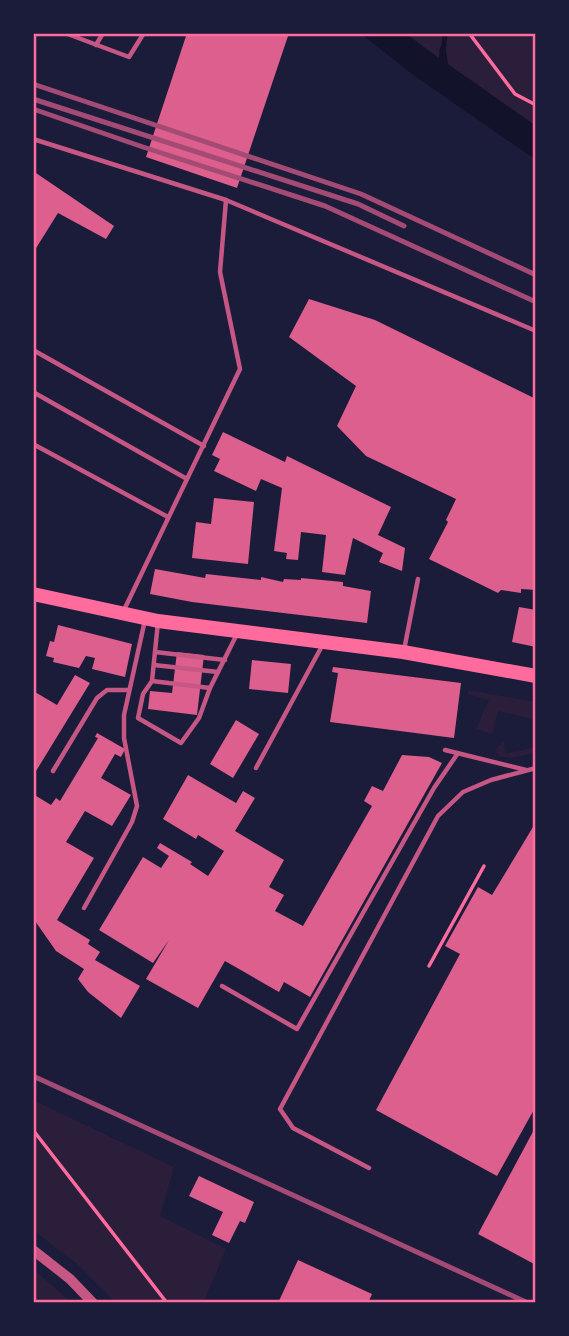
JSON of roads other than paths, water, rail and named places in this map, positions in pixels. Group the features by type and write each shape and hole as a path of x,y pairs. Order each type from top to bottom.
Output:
{"main road":[{"path":"33,594 152,620 403,652 536,676"}],"street":[{"path":"33,1250 70,1279 93,1303"}],"lane":[{"path":"65,33 129,57 144,33"},
{"path":"96,45 103,33"},
{"path":"33,139 226,200 536,331"},
{"path":"122,614 240,369 220,271 226,200"},
{"path":"33,350 204,446"},
{"path":"33,392 187,479"},
{"path":"33,444 168,517"},
{"path":"403,652 418,579"},
{"path":"152,620 155,652 152,681 143,694 138,718 181,743 200,718 210,688 238,632"},
{"path":"84,908 132,822 137,807 124,738 124,715 129,690 152,620"},
{"path":"256,768 324,642"},
{"path":"155,652 225,660"},
{"path":"154,665 218,672"},
{"path":"152,681 210,688"},
{"path":"53,771 97,698 107,690 129,690"},
{"path":"445,750 527,771"},
{"path":"222,986 298,1028 434,788 458,754"},
{"path":"369,1168 293,1128 280,1109 438,816 463,792 491,780 536,768"}],"waterway":[{"path":"443,54 445,33"}],"railway":[{"path":"33,84 361,194 536,275"},
{"path":"33,99 358,204 404,226"},
{"path":"33,109 325,206 536,302"},
{"path":"33,1076 528,1303"}]}
